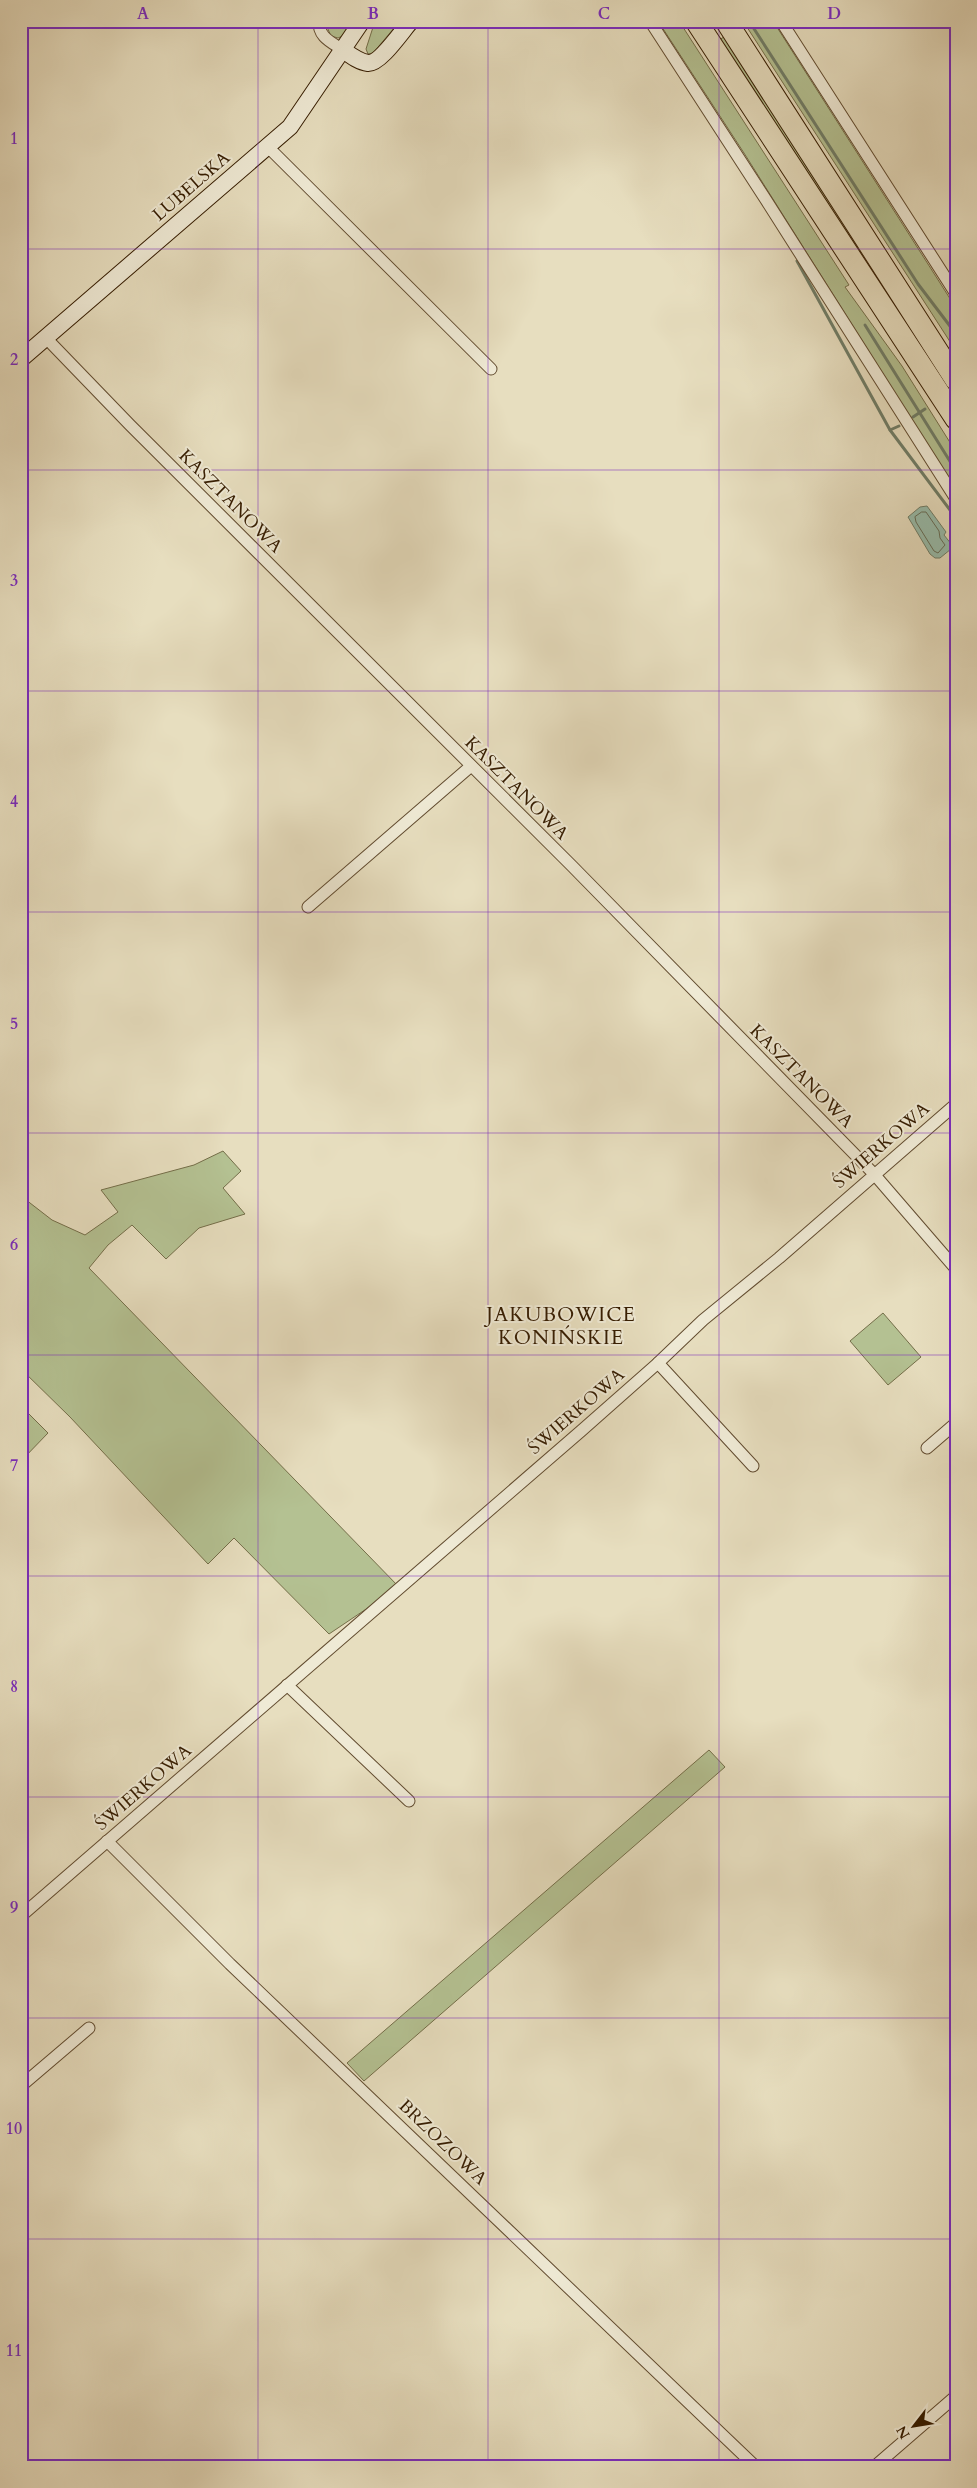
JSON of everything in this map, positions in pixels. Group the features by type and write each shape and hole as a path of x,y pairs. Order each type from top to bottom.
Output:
{"highway":[{"path":"696,21 956,419"},
{"path":"726,21 956,380"}],"street":[{"path":"319,21 319,27 324,38 367,63 376,61 411,21"},
{"name":"LUBELSKA","path":"21,359 268,147 296,120 362,21"},
{"path":"650,21 956,499"},
{"path":"781,21 956,294"},
{"path":"268,147 491,369"},
{"name":"KASZTANOWA","path":"46,338 874,1174 956,1270"},
{"path":"308,907 471,766"},
{"name":"ŚWIERKOWA","path":"21,1916 658,1363 703,1320 779,1258 956,1104"},
{"path":"658,1363 753,1466"},
{"path":"927,1448 956,1423"},
{"path":"287,1685 409,1801"},
{"name":"BRZOZOWA","path":"107,1841 230,1964 756,2467"},
{"path":"21,2086 89,2028"},
{"path":"874,2467 956,2396"}],"shaded area":[{"path":"328,21 357,21 347,34 338,38 331,36 327,27"},
{"path":"375,21 400,21 373,53 368,54 366,49"},
{"path":"658,21 679,21 849,285 845,287 902,366 956,452 956,490 744,153"},
{"path":"743,21 773,21 956,308 956,351"},
{"path":"725,36 956,395 956,410 718,41"},
{"path":"223,1151 241,1171 223,1188 245,1214 199,1228 166,1259 132,1225 108,1245 89,1268 399,1587 329,1634 234,1538 208,1564 70,1417 21,1369 21,1196 52,1220 85,1235 118,1212 101,1190 194,1165"},
{"path":"883,1313 921,1357 888,1385 850,1341"},
{"path":"21,1406 48,1433 21,1461"},
{"path":"709,1750 725,1767 364,2081 347,2063"}],"water":[{"path":"927,506 946,532 944,535 952,545 951,549 940,558 935,558 930,554 908,517 920,507"}],"waterway":[{"path":"749,21 918,284 956,334"},
{"path":"797,261 890,430 956,518"},
{"path":"865,325 956,471"},
{"path":"913,417 925,409"},
{"path":"890,430 899,426"}],"district":[{"name":"JAKUBOWICE KONIŃSKIE","path":"561,1326"}]}
